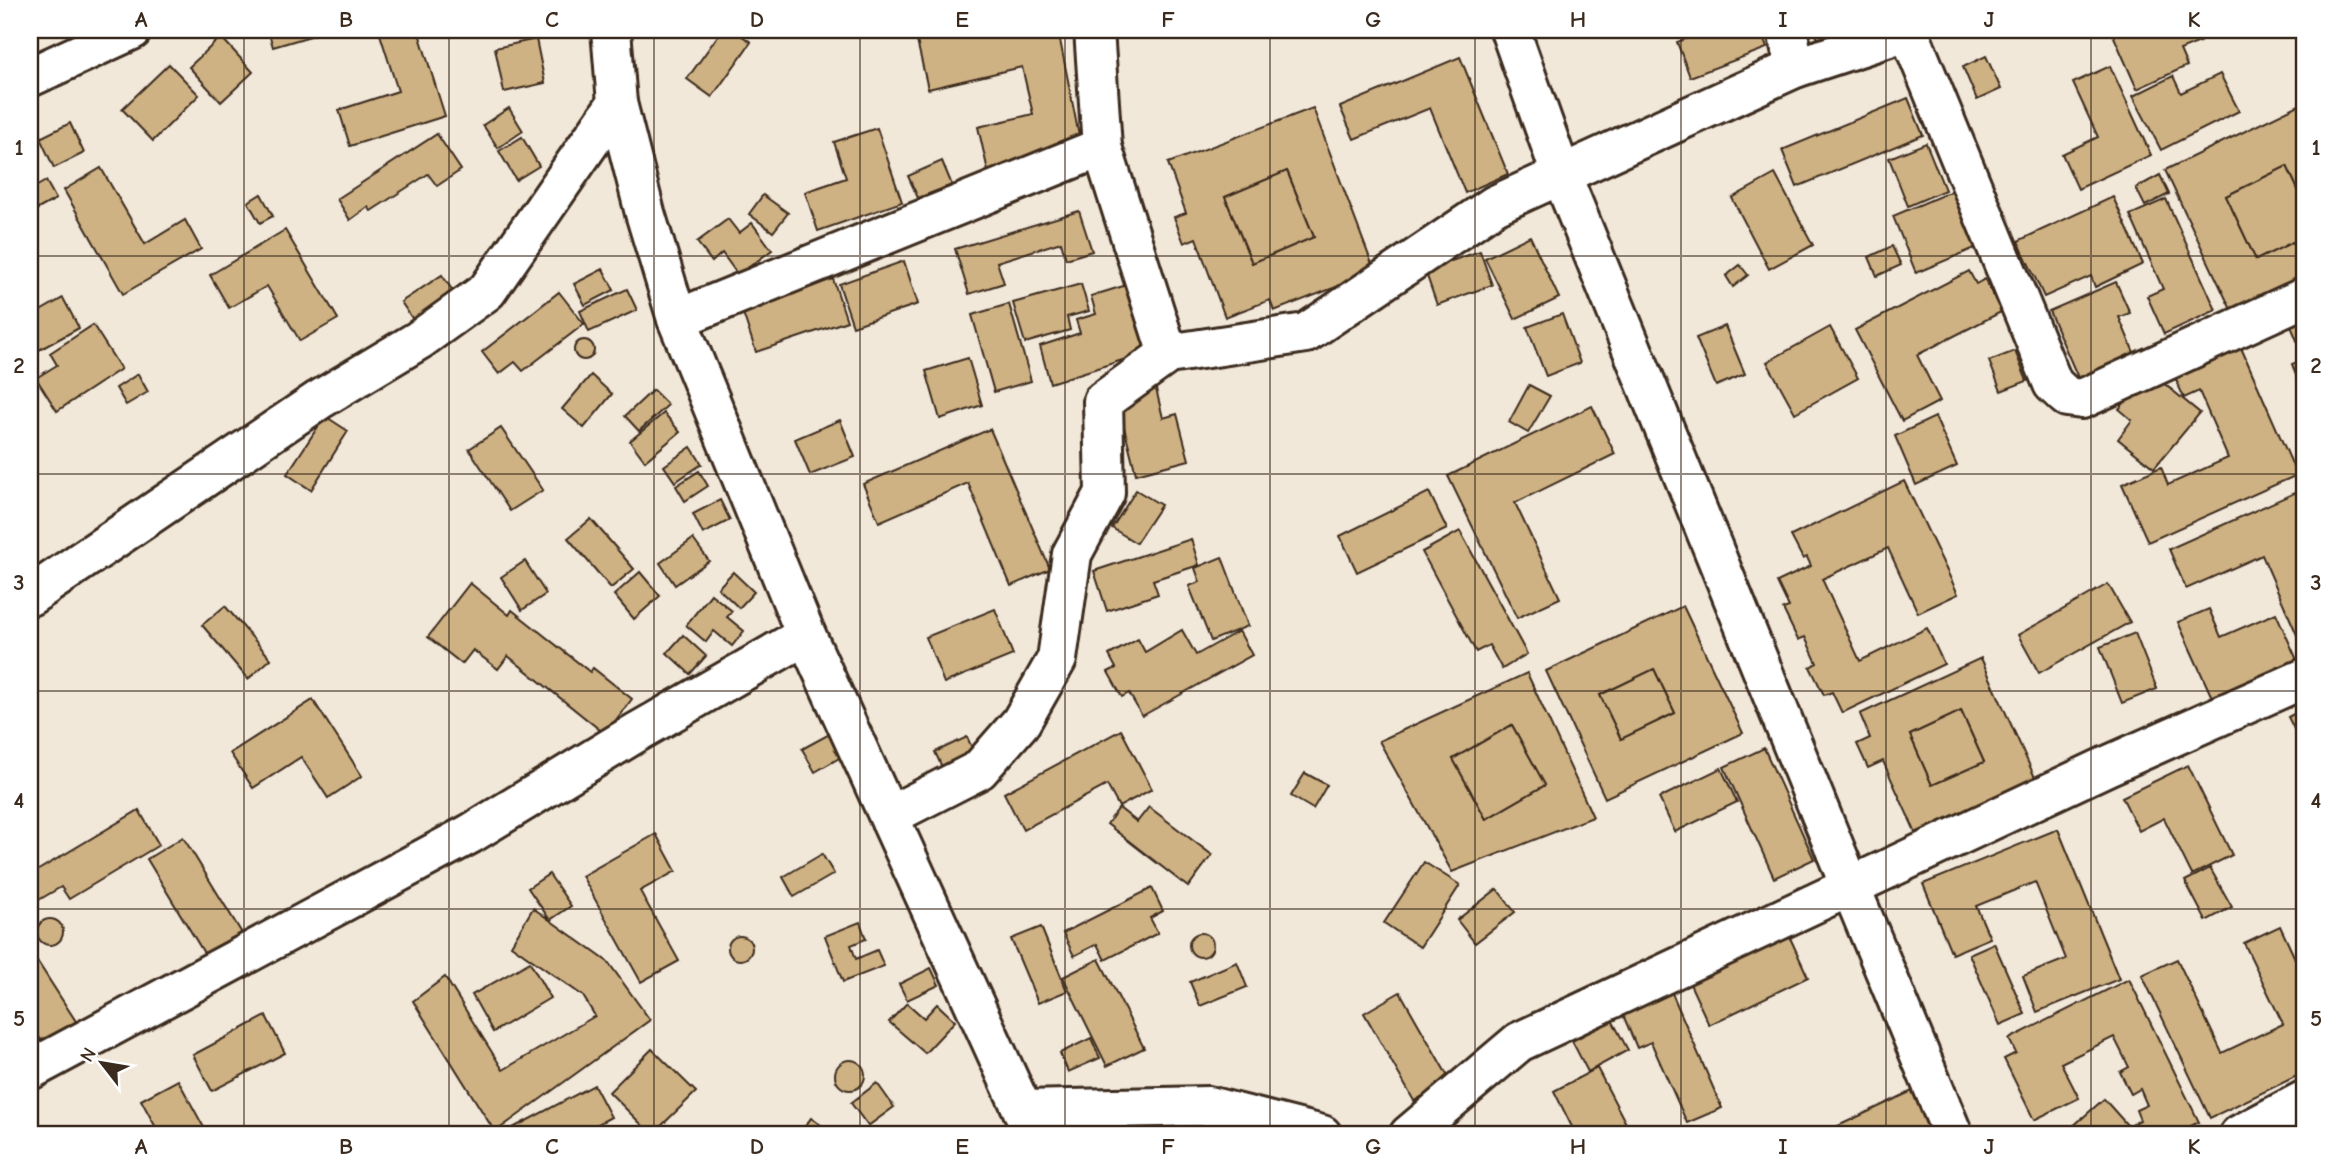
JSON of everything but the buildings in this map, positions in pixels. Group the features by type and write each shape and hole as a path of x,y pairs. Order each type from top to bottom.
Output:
{"street":[{"path":"30,77 132,30"},
{"path":"611,30 617,103 645,213 677,319 806,635 1028,1123 1208,1106 1322,1135"},
{"path":"1094,30 1102,147 1168,354"},
{"path":"1510,30 1561,174 1953,1135"},
{"path":"1787,30 1795,68"},
{"path":"889,816 979,770 1021,722 1056,659 1072,554 1105,493 1103,401 1168,354 1306,333 1495,205 1795,68 1909,30 2053,384 2067,397 2082,399 2305,297"},
{"path":"30,596 319,400 419,340 487,291 617,103"},
{"path":"677,319 1102,147"},
{"path":"30,1070 470,834 634,734 806,635"},
{"path":"1409,1135 1519,1042 2107,766 2305,678"},
{"path":"2239,1135 2305,1100"}]}
